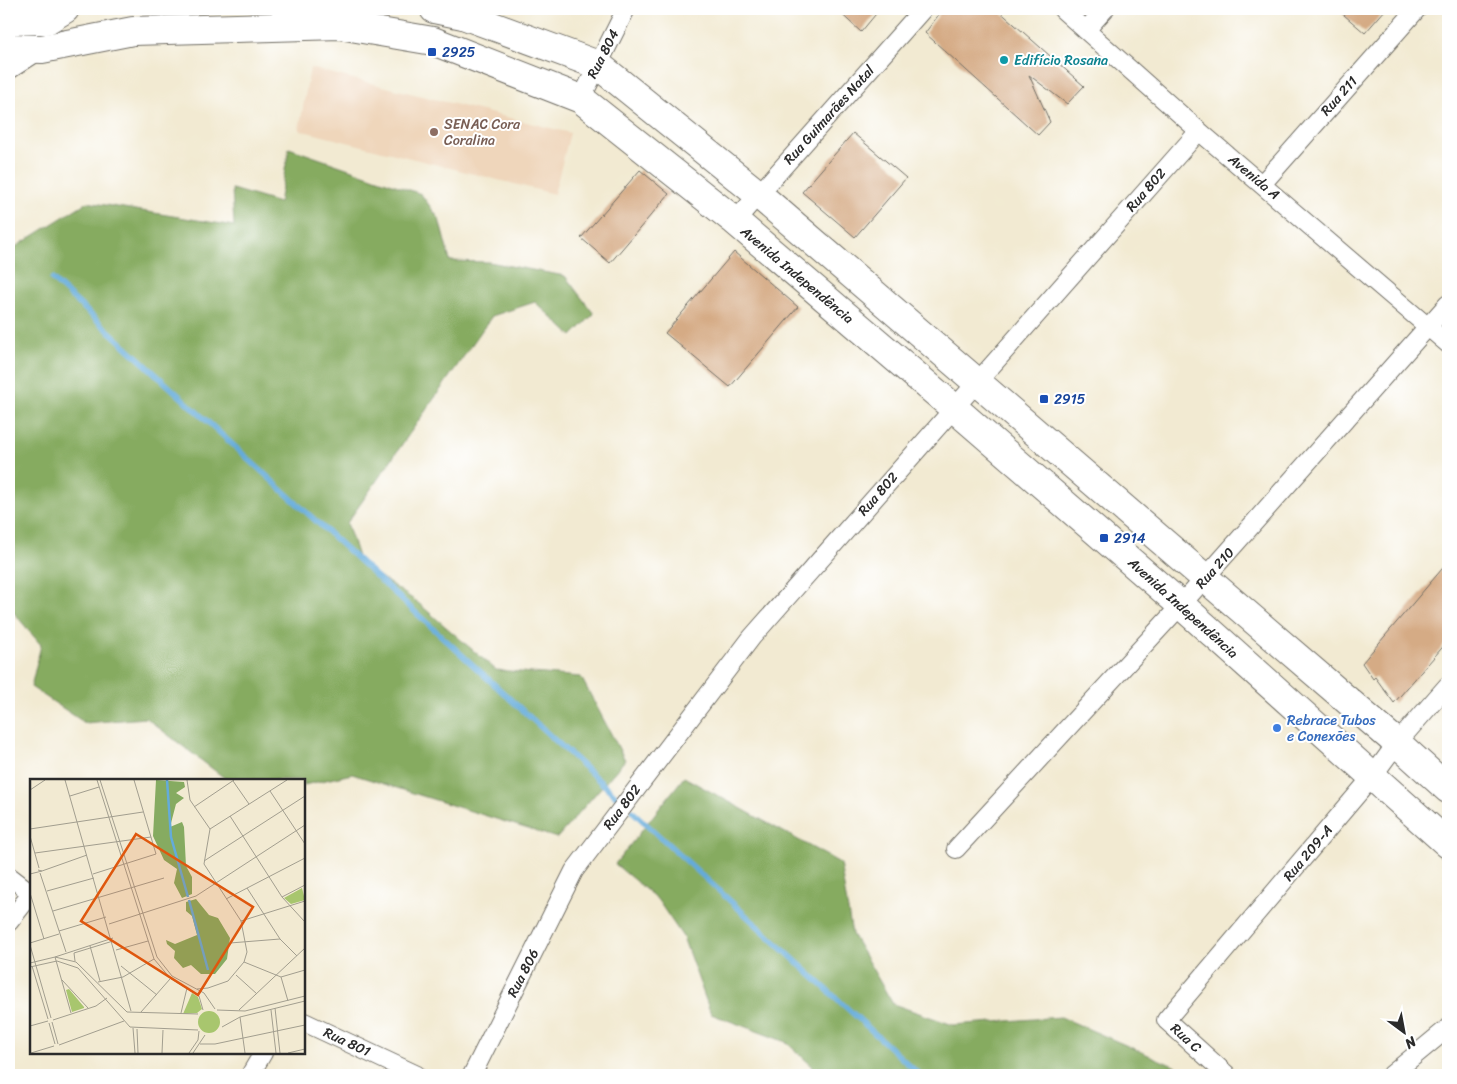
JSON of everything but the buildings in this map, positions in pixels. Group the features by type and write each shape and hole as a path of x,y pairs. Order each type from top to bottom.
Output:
{"main road":[{"path":"9,20 47,20 65,9"},
{"path":"434,9 463,15 598,65 758,194 1448,789"},
{"name":"Avenida Independência","path":"9,48 42,49 133,31 340,17 433,41 581,99 735,221 954,408 1182,605 1448,844"}],"street":[{"name":"Rua 804","path":"581,99 626,9"},
{"name":"Rua Guimarães Natal","path":"735,221 923,9"},
{"name":"Avenida A","path":"1062,9 1199,130 1448,344"},
{"path":"1086,30 1106,9"},
{"name":"Rua 211","path":"1262,184 1417,9"},
{"path":"9,70 42,49"},
{"name":"Rua 802","path":"574,870 752,637 1199,130"},
{"name":"Rua 210","path":"956,849 1182,605 1448,304"},
{"name":"Rua 209-A","path":"1166,1020 1372,777 1396,743 1448,685"},
{"name":"Rua 806","path":"472,1075 574,870"},
{"path":"9,876 30,892"},
{"path":"9,922 30,894"},
{"name":"Rua C","path":"1166,1020 1228,1075"},
{"name":"Rua 801","path":"305,1022 417,1075"},
{"path":"1391,1075 1448,1028"},
{"path":"250,1075 262,1054"}],"shaded area":[{"name":"SENAC Cora Coralina","path":"310,68 570,133 554,194 299,130"}],"green space":[{"path":"289,148 421,194 439,219 450,261 489,262 565,276 594,314 572,336 535,302 492,316 347,523 360,563 417,602 496,670 581,677 625,760 557,838 352,774 305,785 305,779 226,779 146,718 85,723 31,687 41,645 9,607 9,251 87,202 234,226 232,189 279,203"},
{"path":"684,777 840,863 852,934 893,1004 953,1025 1061,1017 1183,1070 1189,1075 822,1075 786,1042 711,1014 683,937 657,899 615,864"}],"waterway":[{"path":"52,279 617,797"},
{"path":"632,811 920,1075"}],"place":[{"name":"2925","path":"432,52"},
{"name":"Edifício Rosana","path":"1004,60"},
{"name":"SENAC Cora Coralina","path":"434,132"},
{"name":"2915","path":"1044,399"},
{"name":"2914","path":"1104,538"},
{"name":"Rebrace Tubos e Conexões","path":"1277,728"}]}
